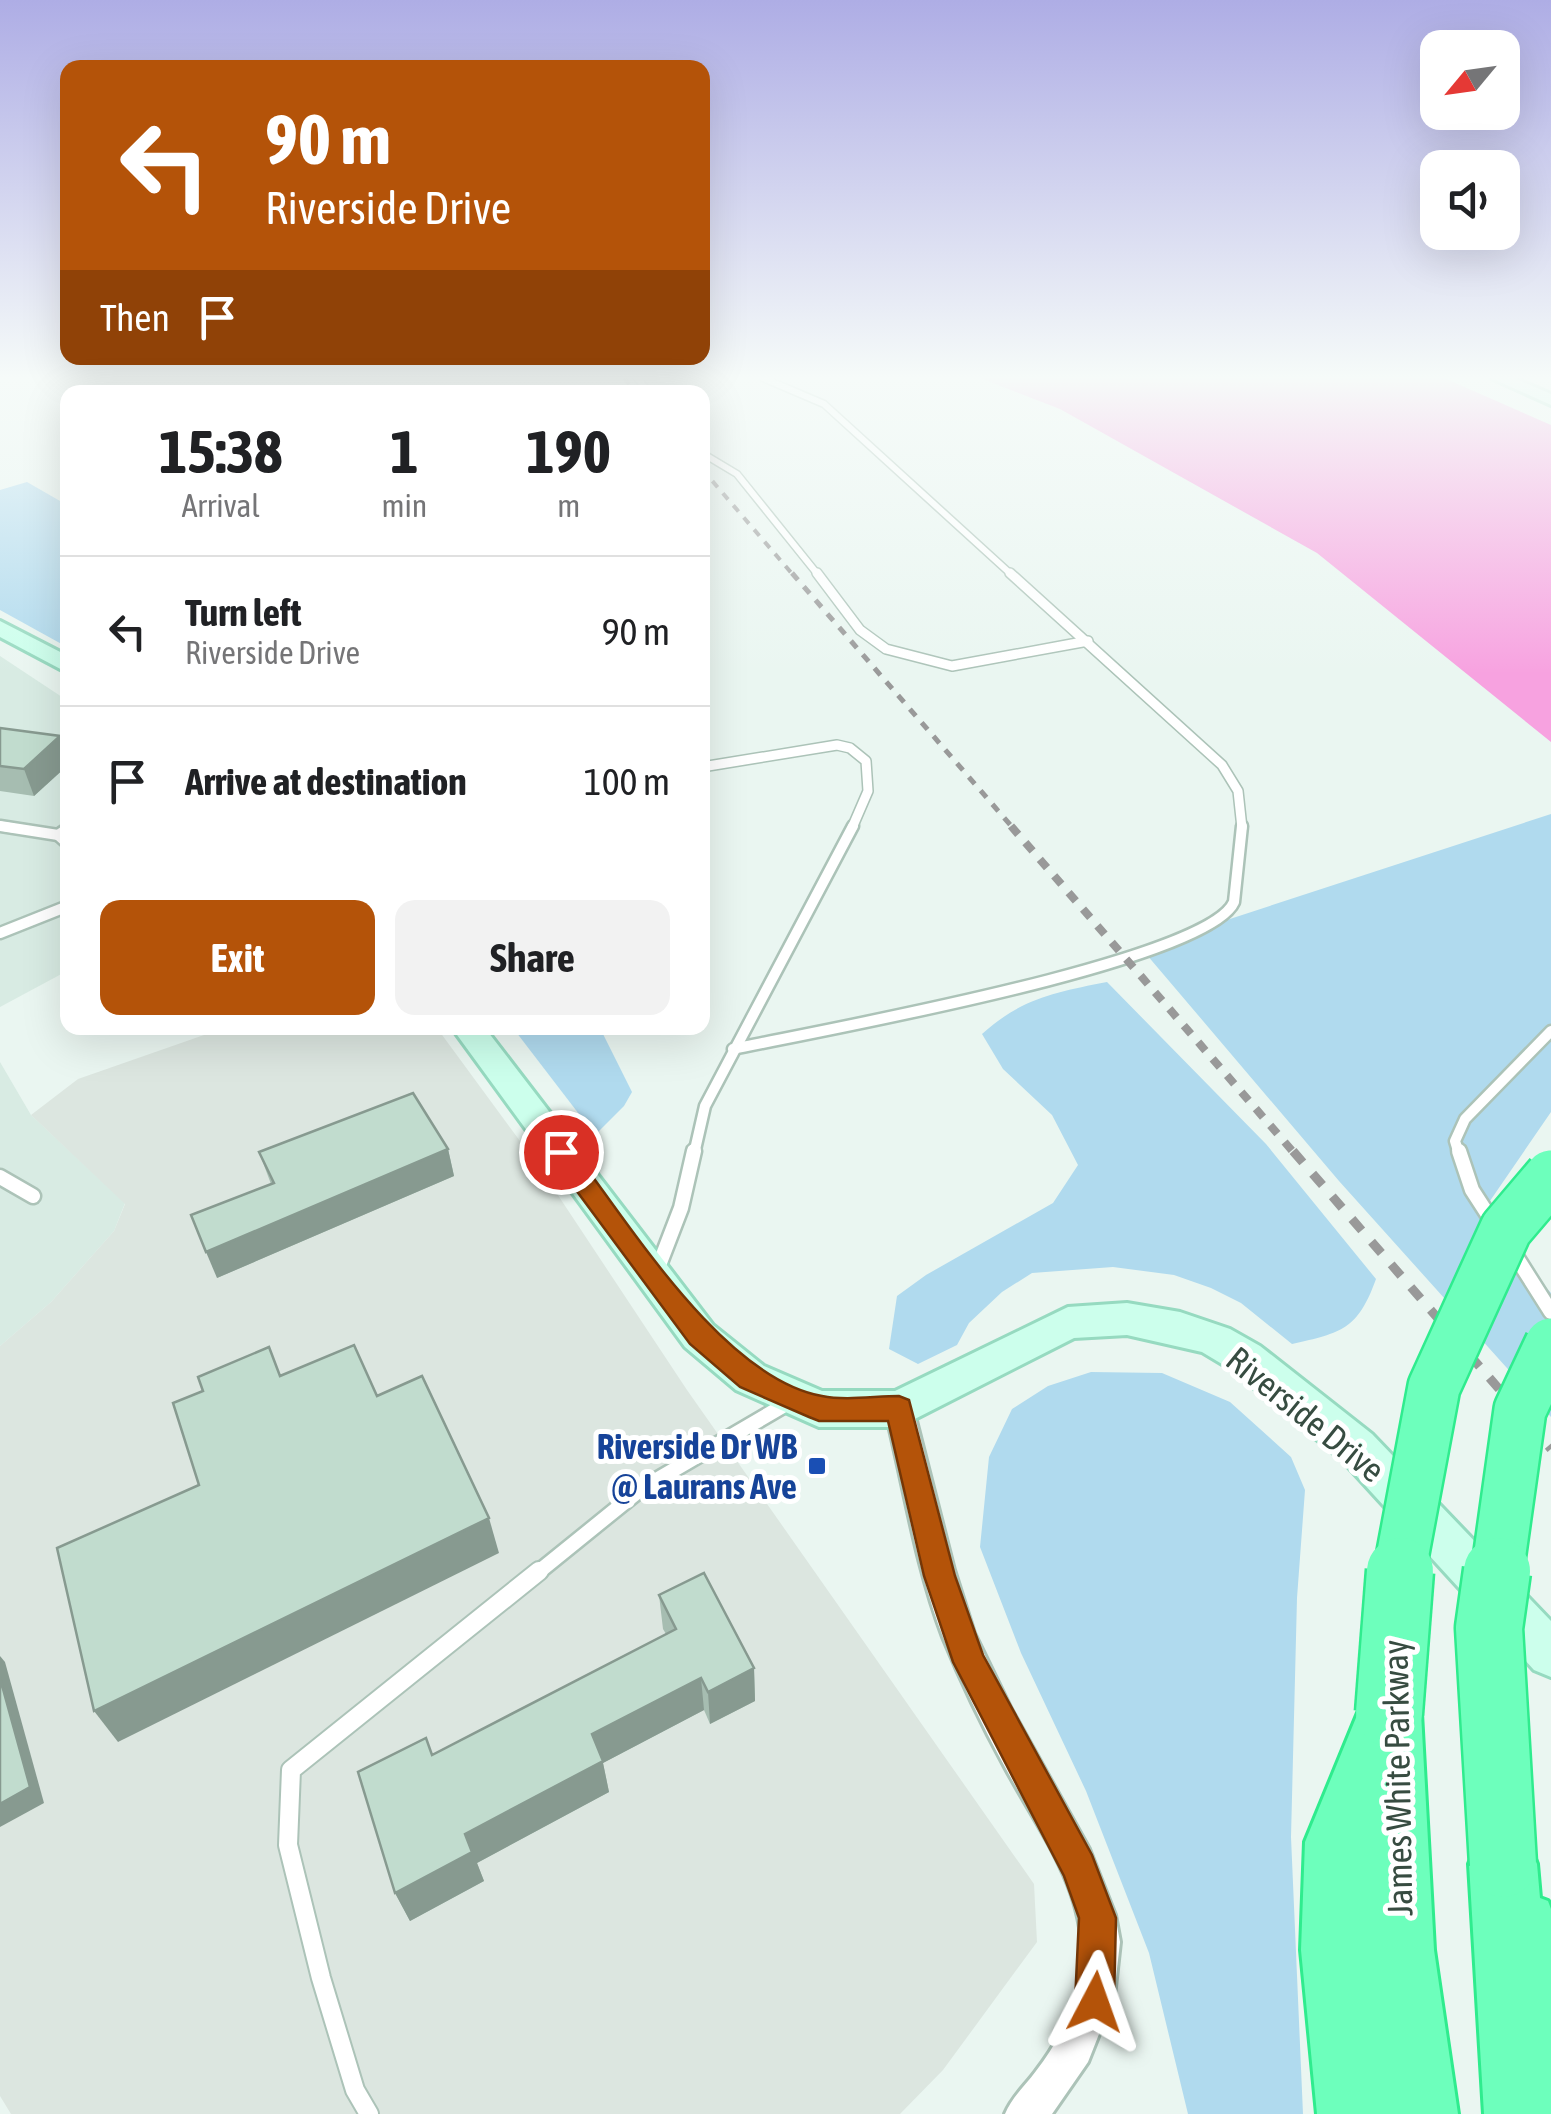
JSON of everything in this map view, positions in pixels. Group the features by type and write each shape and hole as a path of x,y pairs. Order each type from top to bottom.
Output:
{"highway":[{"name":"James White Parkway","path":"1420,2114 1399,1950 1389,1713 1398,1576 1434,1387 1506,1229 1551,1176"},
{"path":"1522,2114 1502,1864 1490,1628 1520,1410 1551,1344"},
{"path":"1355,2114 1336,1950 1339,1842 1389,1713"},
{"path":"1502,1864 1551,2011"}],"street":[{"path":"0,628 60,662"},
{"name":"Riverside Drive","path":"473,1035 699,1336 750,1378 819,1409 899,1409 1068,1323 1098,1318 1147,1320 1216,1340 1280,1384 1357,1447 1551,1654"},
{"path":"899,1409 939,1576 970,1662 1080,1868 1098,1918 1095,2002 1076,2048 1044,2096 1026,2114"}],"lane":[{"path":"740,477 860,630 886,649 952,666 1088,641"},
{"path":"732,1049 1126,958 1198,934 1230,912 1239,889 1238,791 1222,766 905,477"},
{"path":"655,1277 681,1208 705,1106 868,797 870,778 865,755 857,748 837,745 710,766"},
{"path":"0,826 60,831"},
{"path":"0,933 60,909"},
{"path":"1551,1031 1464,1119 1455,1140 1472,1190 1551,1312"},
{"path":"0,1177 34,1196"},
{"path":"369,2114 355,2090 332,2016 288,1845 292,1770 641,1490 796,1399"}],"shaded area":[{"path":"1181,477 1551,477 1551,742 1317,553"},
{"path":"27,482 60,501 60,643 0,610 0,490"},
{"path":"0,656 60,696 60,975 0,1007"},
{"path":"1551,814 1551,1112 1481,1214 1551,1293 1551,1417 1339,1181 1141,948"},
{"path":"1107,982 1266,1144 1376,1279 1362,1309 1336,1332 1292,1344 1241,1303 1174,1275 1113,1267 1032,1273 1002,1292 969,1323 957,1345 918,1364 889,1349 897,1296 926,1275 1053,1203 1078,1165 1052,1115 1003,1069 982,1034 1011,1012 1040,998"},
{"path":"204,1035 442,1035 542,1171 687,1390 1034,1884 1037,1942 943,2070 900,2114 11,2114 0,2096 0,1346 51,1302 114,1231 125,1204 31,1115 78,1079"},
{"path":"518,1035 604,1035 632,1092 624,1106 595,1135"},
{"path":"0,1062 31,1115 125,1203 114,1231 51,1302 0,1346"},
{"path":"1091,1372 1162,1373 1230,1402 1291,1457 1305,1490 1297,1598 1291,1837 1303,2114 1188,2114 1149,1953 1086,1791 1021,1653 980,1547 989,1457 1012,1409 1048,1386"}],"building":[{"path":"0,728 60,736 24,769 0,766"},
{"path":"413,1093 448,1149 206,1252 191,1215 274,1183 259,1152"},
{"path":"354,1345 377,1396 422,1376 489,1518 94,1711 57,1548 199,1485 173,1403 203,1391 198,1377 269,1347 280,1376"},
{"path":"704,1573 754,1668 708,1692 701,1678 592,1734 603,1761 465,1834 472,1852 395,1893 358,1772 426,1738 432,1755 676,1629 659,1595"},
{"path":"0,1678 30,1787 0,1804"}],"railway":[{"path":"710,478 794,576"},
{"path":"792,573 1013,828"},
{"path":"1011,826 1295,1154"},
{"path":"1293,1151 1551,1449"}],"place":[{"name":"Riverside Dr WB @ Laurans Ave","path":"817,1466"}],"route":[{"path":"561,1152 699,1336 750,1378 819,1409 899,1409 939,1576 970,1662 1080,1868 1098,1918 1095,2002"}]}
